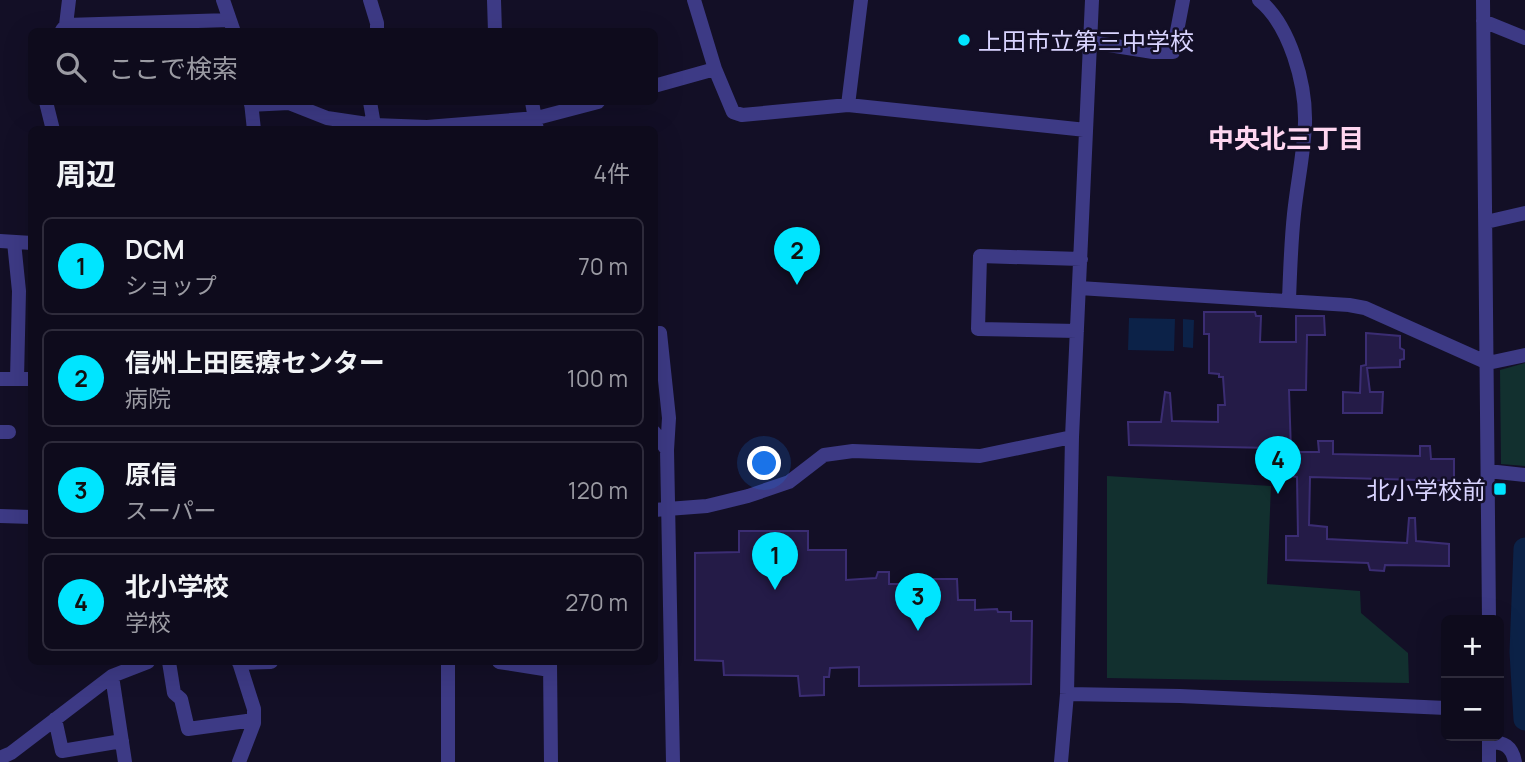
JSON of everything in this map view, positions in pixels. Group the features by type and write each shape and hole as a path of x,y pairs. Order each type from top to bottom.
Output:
{"street":[{"path":"69,0 64,28 232,26 223,0"},
{"path":"370,0 377,28"},
{"path":"494,0 495,28"},
{"path":"694,0 715,69 733,111 742,115 848,105 1086,131"},
{"path":"848,105 861,0"},
{"path":"1061,762 1067,694 1072,437 1092,0"},
{"path":"1090,42 1153,52 1173,52 1182,0"},
{"path":"1259,0 1270,9 1284,32 1301,79 1305,122 1293,217 1289,300"},
{"path":"1483,0 1489,615"},
{"path":"1483,21 1525,38"},
{"path":"658,85 715,69"},
{"path":"47,105 52,126"},
{"path":"251,105 254,126"},
{"path":"294,105 352,126 392,126"},
{"path":"371,105 374,125"},
{"path":"533,105 537,124"},
{"path":"482,126 537,124 590,105"},
{"path":"1486,222 1525,213"},
{"path":"0,379 24,379 19,291 7,242 28,243"},
{"path":"1077,331 978,329 980,256 1081,259"},
{"path":"1079,288 1289,300 1365,308 1488,363 1525,355"},
{"path":"658,334 668,418 662,510 671,649 673,762"},
{"path":"662,510 727,501 789,482 824,455 866,451 979,456 1072,437"},
{"path":"658,438 667,450"},
{"path":"1488,471 1523,475"},
{"path":"0,516 28,517"},
{"path":"658,649 671,649"},
{"path":"0,758 112,677 141,665"},
{"path":"169,665 174,693 181,699 188,729 254,720"},
{"path":"239,762 254,720 254,709 240,665"},
{"path":"448,665 449,762"},
{"path":"550,666 551,762"},
{"path":"112,677 125,762"},
{"path":"1067,694 1180,696 1441,708"},
{"path":"55,719 62,751 122,741"},
{"path":"1489,741 1489,762"},
{"path":"1498,741 1510,747 1515,762"}],"green space":[{"path":"1525,363 1525,466 1501,464 1500,370"},
{"path":"1107,476 1271,486 1267,584 1360,591 1361,613 1408,653 1409,683 1107,678"}],"water":[{"path":"1129,318 1175,319 1174,351 1128,350"},
{"path":"1183,319 1194,320 1193,348 1183,347"}],"building":[{"path":"1204,312 1255,312 1256,316 1261,316 1260,342 1296,342 1296,316 1324,316 1325,335 1307,335 1306,390 1289,390 1291,452 1319,452 1318,441 1333,441 1333,454 1420,456 1420,446 1430,446 1431,459 1454,459 1454,481 1310,477 1309,525 1327,527 1327,539 1407,543 1409,518 1415,518 1416,541 1449,544 1449,566 1385,565 1384,571 1370,570 1368,563 1286,560 1286,536 1298,536 1297,477 1290,476 1290,459 1277,458 1275,448 1129,445 1128,422 1161,422 1165,392 1170,393 1172,421 1218,422 1218,405 1225,405 1223,377 1209,373 1209,334 1204,334"},
{"path":"1366,333 1400,336 1404,359 1400,360 1400,367 1367,368 1370,392 1383,392 1382,413 1343,413 1343,392 1360,393 1361,366 1366,365"},
{"path":"739,531 808,531 808,550 846,550 846,580 876,578 878,572 889,572 889,584 924,584 924,579 957,579 958,600 975,600 975,610 997,609 998,612 1011,612 1011,621 1032,621 1031,684 859,686 859,667 830,668 829,677 824,677 824,695 800,696 798,676 724,675 723,661 695,660 695,553 739,552"}],"waterway":[{"path":"1525,549 1521,652 1525,719"}],"place":[{"name":"上田市立第三中学校","path":"964,40"},
{"name":"信州上田医療センター","path":"797,285"},
{"name":"北小学校前","path":"1500,489"},
{"name":"北小学校","path":"1278,494"},
{"name":"DCM","path":"775,590"},
{"name":"原信","path":"918,631"}],"district":[{"name":"中央北三丁目","path":"1286,138"}]}
